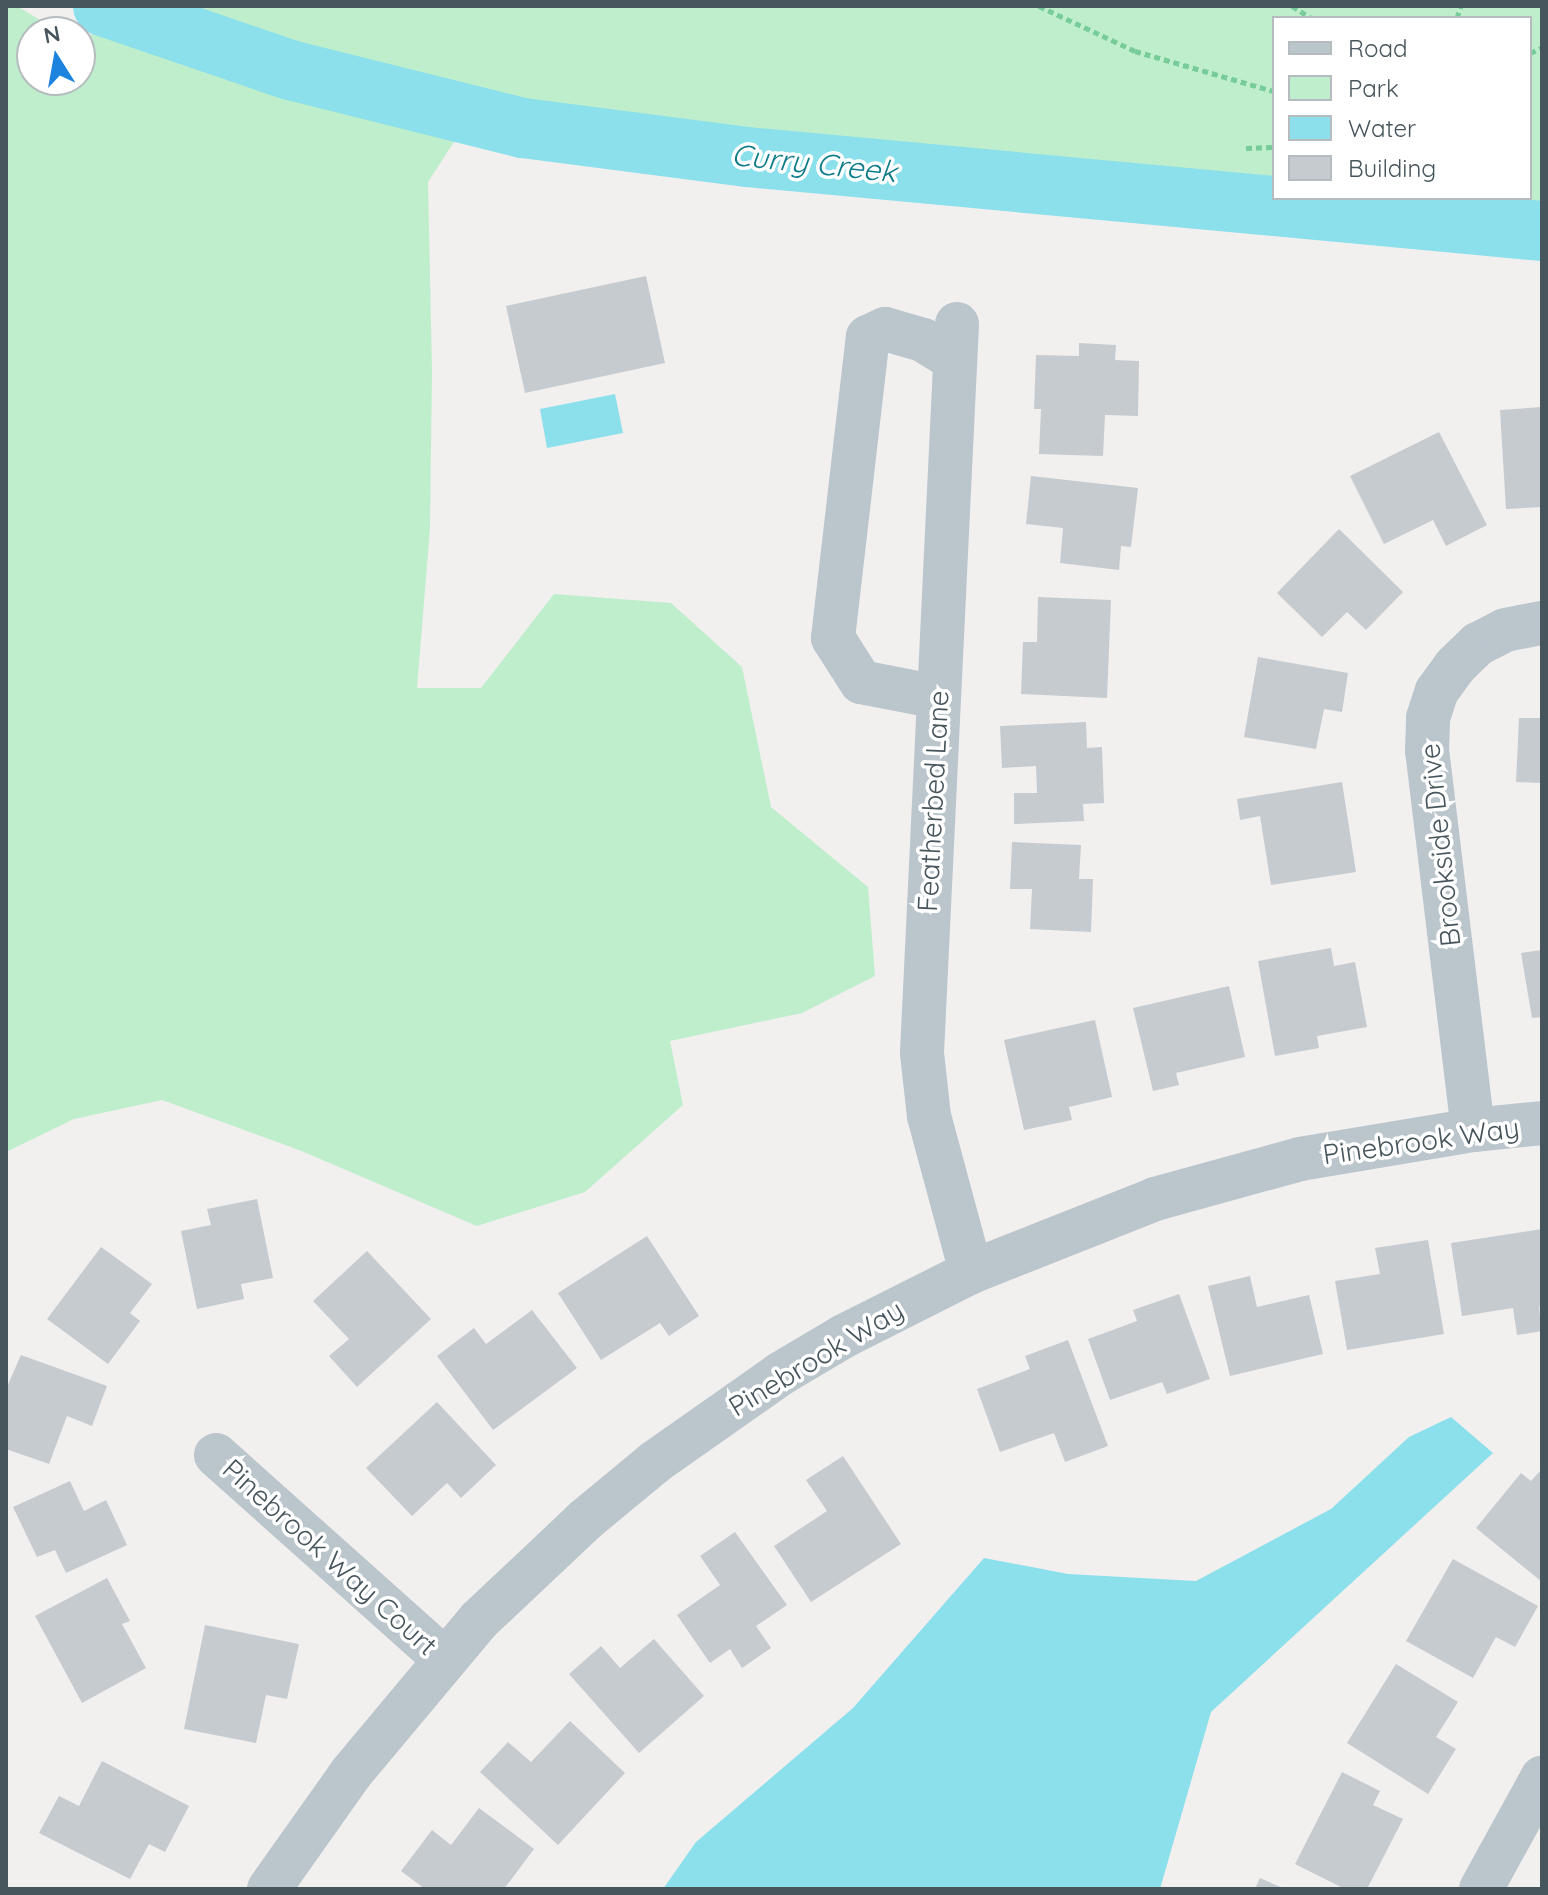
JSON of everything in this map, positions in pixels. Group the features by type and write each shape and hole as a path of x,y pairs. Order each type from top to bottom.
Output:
{"street":[{"name":"Featherbed Lane","path":"938,697 861,682 833,638 868,337 885,329 923,340 956,342 922,1053 929,1116 971,1272"},
{"name":"Brookside Drive","path":"1473,1130 1427,751 1428,718 1437,691 1455,666 1478,644 1505,630 1542,623"},
{"name":"Pinebrook Way","path":"269,1889 351,1773 444,1659 531,1569 655,1462 780,1374 858,1329 971,1272 1068,1231 1236,1175 1380,1144 1542,1123"},
{"name":"Pinebrook Way Court","path":"216,1455 444,1659"},
{"path":"1481,1889 1542,1778"}],"path":[{"path":"1039,6 1135,51 1272,90"},
{"path":"1246,148 1272,147"}],"green space":[{"path":"6,6 17,6 34,16 16,16 16,96 96,96 96,33 139,16 138,6 1542,6 1542,257 1384,231 454,142 428,182 432,371 430,528 417,688 481,688 554,594 671,603 742,667 771,807 868,887 875,976 802,1013 670,1041 683,1105 585,1192 477,1226 299,1150 162,1100 74,1119 6,1152"}],"water":[{"path":"615,394 623,433 547,448 540,409"},
{"path":"1451,1417 1493,1453 1211,1712 1160,1889 663,1889 696,1842 853,1708 984,1558 1068,1574 1196,1581 1331,1509 1409,1437"}],"building":[{"path":"646,276 665,363 525,393 506,306"},
{"path":"1079,343 1116,345 1115,360 1139,361 1138,416 1105,415 1103,456 1039,454 1041,409 1034,409 1036,355 1079,356"},
{"path":"1542,407 1542,507 1506,509 1500,410"},
{"path":"1439,432 1487,525 1446,546 1433,520 1384,544 1350,476"},
{"path":"1031,476 1138,488 1131,547 1121,546 1119,570 1060,563 1063,528 1026,524"},
{"path":"1339,529 1403,592 1366,630 1347,612 1322,637 1277,593"},
{"path":"1038,597 1111,600 1107,698 1021,694 1023,642 1037,642"},
{"path":"1258,657 1348,673 1342,712 1324,709 1316,749 1244,737"},
{"path":"1519,718 1542,718 1542,783 1516,782"},
{"path":"1086,722 1087,748 1102,747 1104,803 1083,804 1084,821 1014,824 1014,793 1037,793 1036,766 1002,768 1000,726"},
{"path":"1342,782 1356,872 1271,885 1260,816 1240,820 1237,799"},
{"path":"1012,842 1081,845 1079,879 1093,879 1091,932 1030,929 1032,889 1010,889"},
{"path":"1331,948 1334,966 1355,962 1367,1027 1317,1036 1319,1048 1275,1056 1258,961"},
{"path":"1542,950 1542,1017 1532,1018 1521,953"},
{"path":"1229,986 1245,1057 1176,1073 1179,1085 1153,1091 1133,1008"},
{"path":"1095,1020 1112,1097 1069,1107 1072,1120 1024,1130 1004,1040"},
{"path":"257,1199 273,1278 241,1284 244,1299 197,1309 181,1231 211,1225 207,1209"},
{"path":"1542,1229 1542,1306 1539,1307 1542,1331 1517,1335 1513,1308 1462,1316 1451,1243"},
{"path":"647,1236 699,1316 669,1336 660,1323 601,1360 558,1293"},
{"path":"1428,1240 1444,1334 1347,1350 1335,1281 1380,1274 1375,1248"},
{"path":"101,1247 152,1284 130,1313 140,1321 108,1364 47,1319"},
{"path":"367,1251 431,1319 357,1387 329,1356 349,1339 313,1301"},
{"path":"1250,1276 1257,1307 1309,1295 1323,1354 1230,1376 1208,1286"},
{"path":"1179,1294 1210,1379 1167,1394 1162,1382 1110,1400 1088,1339 1137,1321 1133,1310"},
{"path":"532,1310 577,1368 493,1430 437,1356 474,1328 486,1344"},
{"path":"1068,1340 1108,1446 1065,1462 1054,1433 1000,1452 977,1389 1030,1369 1025,1356"},
{"path":"21,1355 107,1386 92,1426 67,1416 49,1464 6,1449 6,1389"},
{"path":"437,1402 496,1465 461,1498 447,1483 412,1516 366,1468"},
{"path":"843,1456 901,1544 811,1602 774,1546 827,1511 806,1480"},
{"path":"1542,1469 1542,1582 1476,1528 1521,1473 1531,1481"},
{"path":"70,1481 84,1511 106,1500 127,1545 66,1573 55,1550 37,1557 13,1507"},
{"path":"735,1532 787,1605 756,1626 771,1648 742,1668 730,1649 710,1663 677,1615 720,1585 700,1556"},
{"path":"1453,1559 1538,1606 1515,1647 1496,1637 1473,1678 1406,1641"},
{"path":"107,1578 130,1621 122,1624 146,1668 82,1703 35,1616"},
{"path":"205,1625 299,1644 287,1699 266,1695 256,1743 184,1729"},
{"path":"654,1639 704,1696 639,1753 569,1674 601,1646 620,1668"},
{"path":"1396,1664 1458,1702 1436,1737 1456,1749 1428,1794 1347,1743"},
{"path":"570,1721 625,1773 558,1845 480,1772 508,1742 531,1762"},
{"path":"102,1761 189,1806 165,1852 149,1844 130,1879 39,1833 59,1796 79,1806"},
{"path":"1342,1772 1380,1791 1373,1805 1403,1819 1367,1889 1345,1889 1295,1864"},
{"path":"479,1808 534,1849 504,1889 425,1889 401,1871 432,1830 451,1845"},
{"path":"1260,1878 1285,1889 1255,1889"}],"waterway":[{"name":"Curry Creek","path":"103,6 290,70 523,128 747,157 1542,231"}]}
